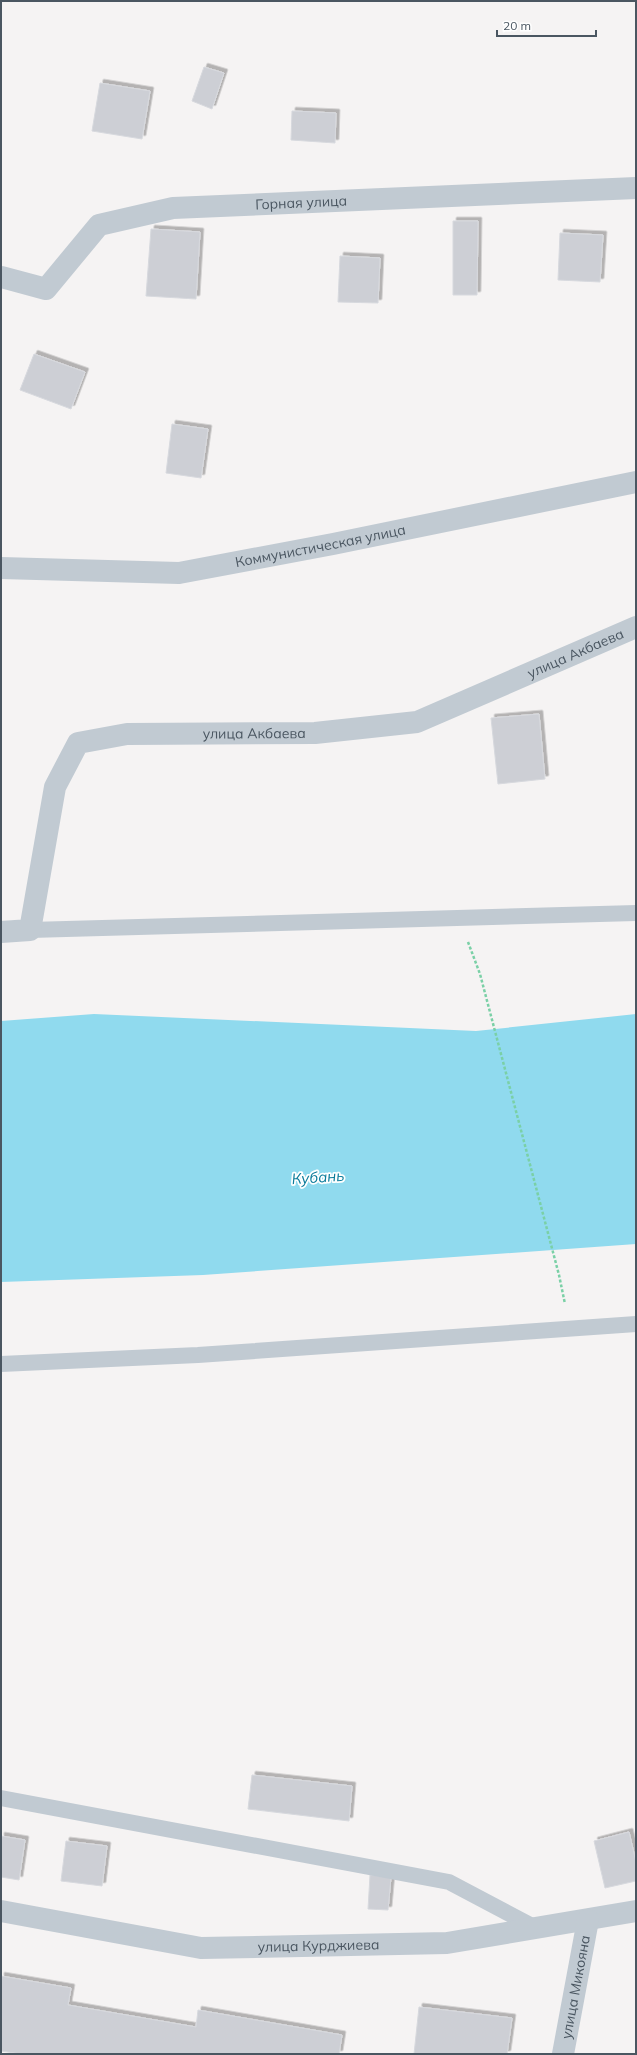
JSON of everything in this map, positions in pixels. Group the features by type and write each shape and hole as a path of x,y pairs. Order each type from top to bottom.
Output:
{"street":[{"name":"Горная улица","path":"1,277 46,289 98,225 173,208 636,188"},
{"name":"Коммунистическая улица","path":"1,568 179,573 341,542 636,482"},
{"name":"улица Акбаева","path":"30,930 55,787 78,743 127,734 315,733 417,722 636,627"},
{"path":"1,932 30,930"},
{"name":"улица Курджиева","path":"1,1911 201,1948 447,1943 636,1911"},
{"name":"улица Микояна","path":"564,2054 588,1920"}],"lane":[{"path":"30,930 636,913"},
{"path":"1,1364 198,1355 636,1324"},
{"path":"1,1798 449,1882 536,1928"}],"path":[{"path":"458,917 480,974 559,1274"}],"water":[{"name":"Кубань","path":"94,1014 476,1031 636,1014 636,1244 203,1275 1,1282 1,1021"}],"building":[{"path":"204,67 224,73 212,109 192,101"},
{"path":"100,83 150,91 142,139 92,131"},
{"path":"292,111 336,113 335,143 291,140"},
{"path":"453,221 478,221 477,295 453,295"},
{"path":"151,229 200,232 196,299 146,296"},
{"path":"560,233 603,235 600,282 558,280"},
{"path":"340,256 380,258 378,303 338,302"},
{"path":"34,354 85,372 71,409 20,390"},
{"path":"172,424 208,429 201,478 166,473"},
{"path":"539,714 545,779 498,784 491,718"},
{"path":"252,1775 352,1786 349,1821 248,1809"},
{"path":"629,1832 636,1862 636,1881 605,1888 594,1841"},
{"path":"1,1836 25,1840 19,1880 1,1877"},
{"path":"66,1841 107,1846 102,1886 61,1881"},
{"path":"370,1875 391,1877 388,1910 368,1909"},
{"path":"1,1976 71,1988 68,2005 196,2027 198,2010 342,2035 339,2054 21,2054 1,2051"},
{"path":"419,2007 512,2018 507,2054 414,2054"}]}
